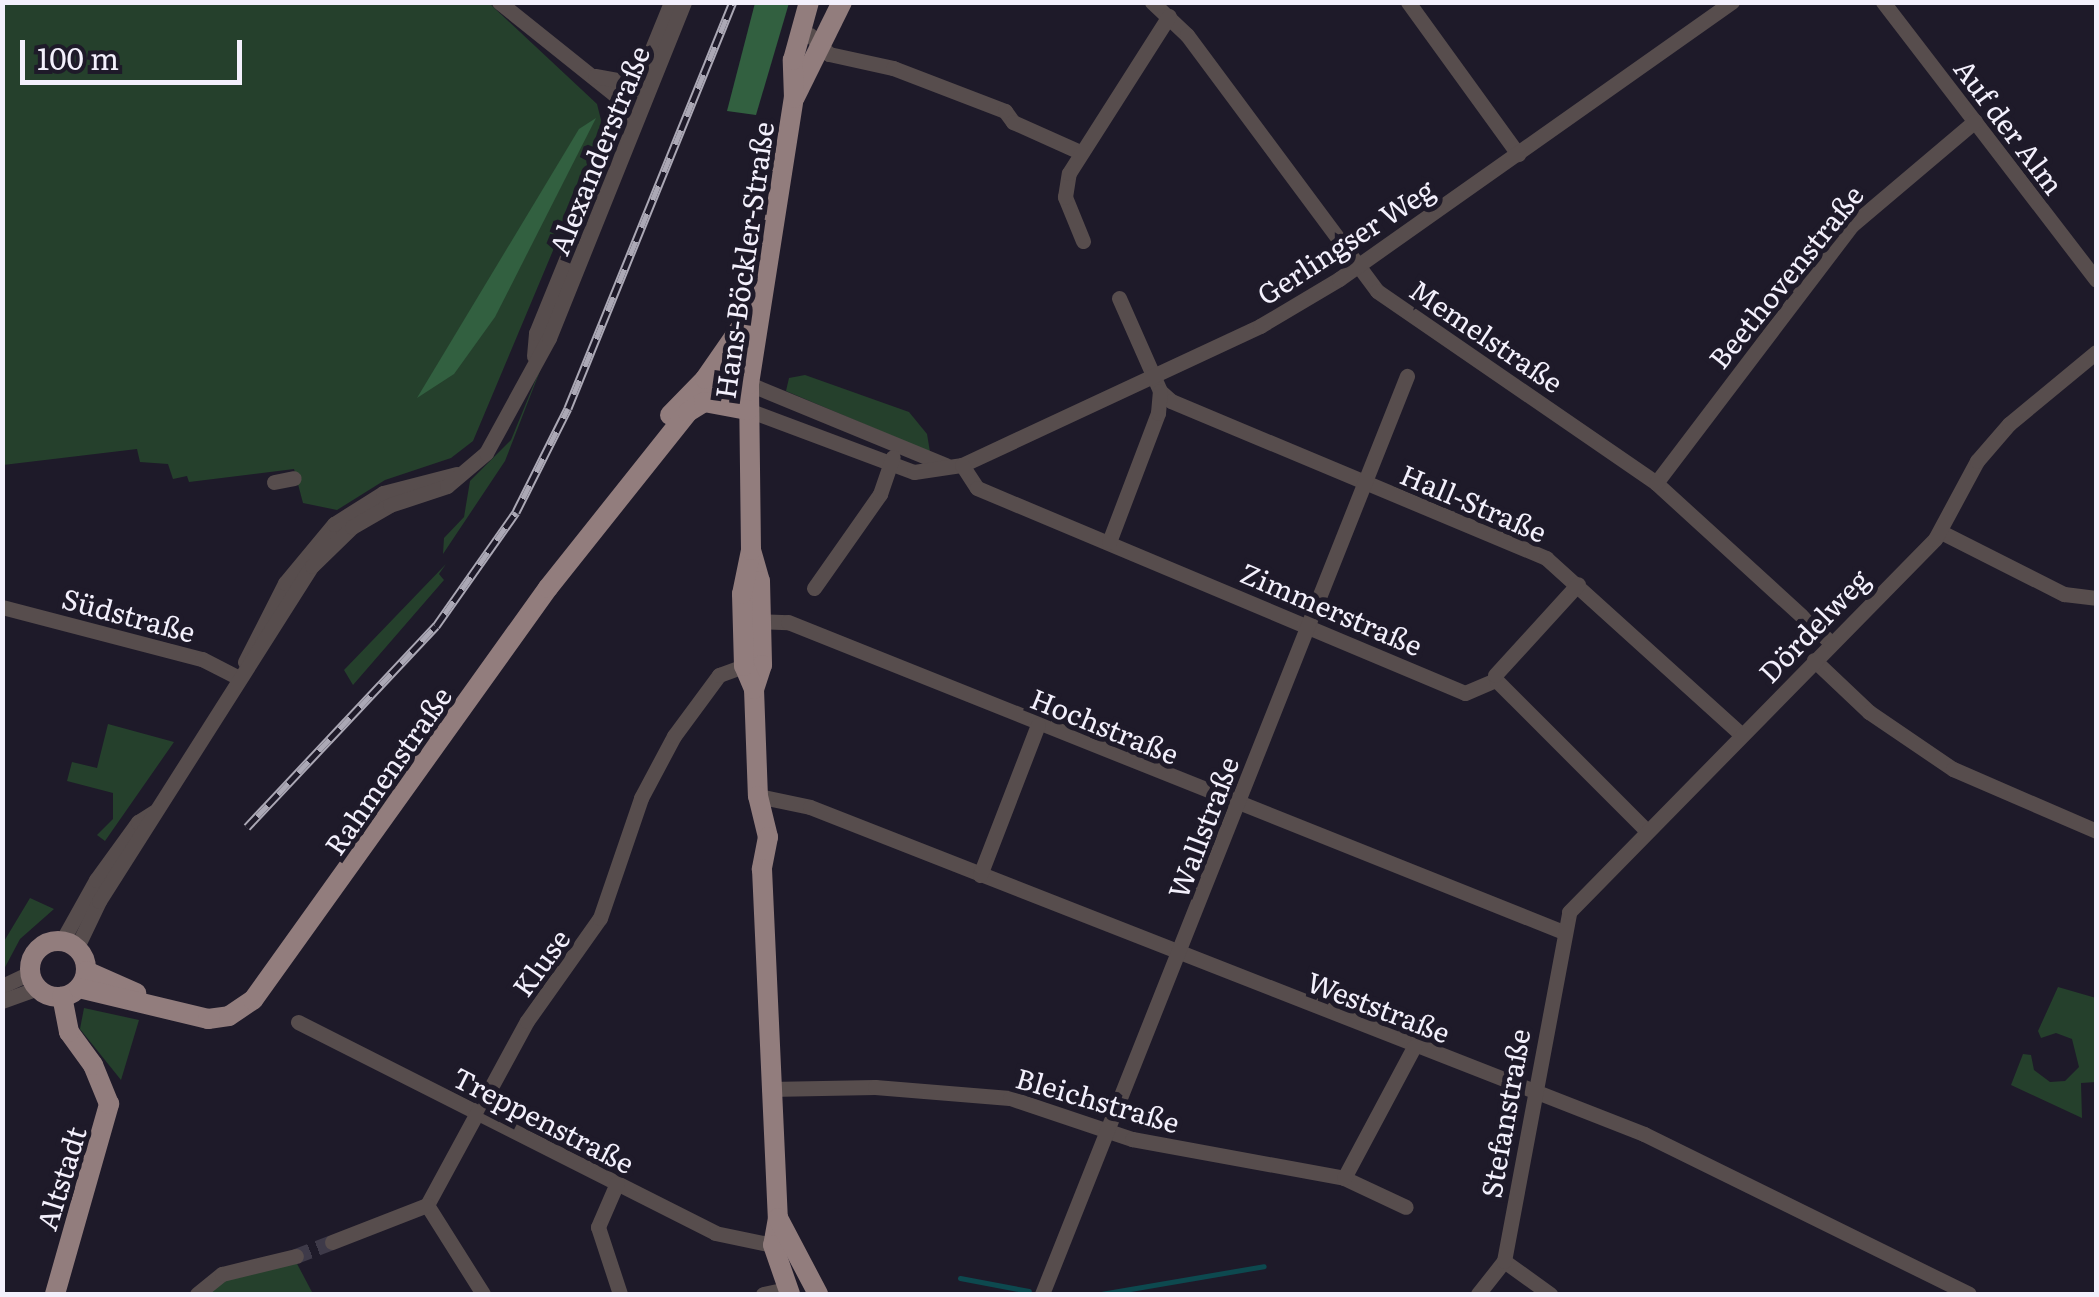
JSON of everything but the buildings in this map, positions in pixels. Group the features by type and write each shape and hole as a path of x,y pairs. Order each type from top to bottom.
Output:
{"main road":[{"name":"Hans-Böckler-Straße","path":"772,1245 778,1218 768,1089 762,870 768,837 758,796 748,410 760,300 794,98 794,60 809,2"},
{"name":"Hans-Böckler-Straße","path":"794,98 815,41 821,2"},
{"path":"815,41 831,2"},
{"name":"Hans-Böckler-Straße","path":"815,41 842,2"},
{"name":"Rahmenstraße","path":"622,492 652,438 695,388 760,300"},
{"path":"695,388 749,384"},
{"name":"Rahmenstraße","path":"57,985 163,1010 222,1018 262,990 622,492 688,412 704,402 748,410"},
{"name":"Hans-Böckler-Straße","path":"752,622 744,666 754,689"},
{"path":"57,985 40,947 69,944"},
{"name":"Altstadt","path":"56,1294 109,1110 98,1078 57,1037 57,985 69,944"},
{"name":"Hans-Böckler-Straße","path":"778,1218 818,1294"},
{"path":"772,1245 788,1292"}],"street":[{"path":"499,2 595,76 635,91"},
{"name":"Alexanderstraße","path":"534,356 536,333 670,2"},
{"name":"Alexanderstraße","path":"69,944 239,678 286,583 334,524 383,493 457,474 486,452 558,316 635,91 684,2"},
{"name":"Memelstraße","path":"1152,2 1169,16 1355,268 1377,291 1656,483 1831,643"},
{"path":"1408,2 1518,154"},
{"name":"Gerlingser Weg","path":"958,466 1260,326 1355,268 1732,2"},
{"name":"Auf der Alm","path":"1883,2 2096,280"},
{"path":"1083,241 1065,197 1080,152 1169,16"},
{"path":"815,41 1005,110 1013,122 1080,152"},
{"name":"Beethovenstraße","path":"1656,483 1852,225 1974,122"},
{"path":"1109,542 1158,413 1160,391 1119,298"},
{"name":"Dördelweg","path":"1561,931 1594,880 1941,532 1991,444 2096,352"},
{"name":"Wallstraße","path":"1042,1294 1407,376"},
{"path":"749,384 893,456"},
{"name":"Hall-Straße","path":"1160,391 1363,482 1530,550 1578,584 1741,734"},
{"path":"748,410 893,456 958,466"},
{"path":"814,588 880,494 893,456"},
{"name":"Zimmerstraße","path":"958,466 978,488 1307,622 1465,693 1496,680 1573,764 1645,830"},
{"path":"274,482 294,478"},
{"path":"1941,532 2064,594 2096,598"},
{"path":"1495,675 1578,584"},
{"name":"Südstraße","path":"2,606 202,660 239,678"},
{"name":"Hochstraße","path":"752,622 788,622 1561,931"},
{"path":"1814,660 1870,712 1953,769 2096,831"},
{"name":"Kluse","path":"428,1204 527,1021 600,918 641,798 674,736 719,675 744,666"},
{"path":"980,876 1038,725"},
{"name":"Weststraße","path":"758,796 810,807 1644,1134 1951,1290 1969,1294"},
{"name":"Stefanstraße","path":"1478,1294 1504,1261 1561,931"},
{"path":"2,986 57,985"},
{"path":"2,1001 57,985"},
{"name":"Treppenstraße","path":"298,1022 715,1232 772,1245"},
{"path":"1344,1178 1414,1047"},
{"name":"Bleichstraße","path":"768,1089 962,1092 1110,1129 1132,1139 1344,1178 1406,1208"},
{"path":"617,1184 598,1226 620,1294"},
{"path":"332,1242 428,1204 483,1294"},
{"path":"197,1294 222,1274 296,1256"},
{"path":"1504,1261 1550,1294"},
{"path":"763,1294 788,1292"}],"green space":[{"path":"3,3 489,3 597,104 601,120 599,141 473,441 451,458 385,480 337,510 303,503 294,469 189,482 187,476 173,479 168,464 140,462 137,449 3,465"},
{"path":"755,3 789,3 756,115 727,111"},
{"path":"596,118 495,317 454,374 417,398 579,129"},
{"path":"552,340 505,461 443,554 444,538 464,517 470,481 511,440"},
{"path":"805,375 909,412 927,434 930,452 786,391 789,378"},
{"path":"446,564 439,574 444,580 353,685 344,670"},
{"path":"108,724 174,742 105,841 97,835 113,819 113,793 67,781 72,762 97,768"},
{"path":"30,898 54,909 20,939 3,971 3,943"},
{"path":"2058,987 2096,998 2096,1082 2081,1083 2082,1118 2011,1085 2023,1054 2031,1055 2034,1070 2050,1082 2065,1081 2079,1067 2072,1039 2056,1033 2041,1038 2038,1031"},
{"path":"84,1008 139,1020 121,1080 80,1029"},
{"path":"294,1258 313,1294 201,1294 223,1277"}],"waterway":[{"path":"1101,1294 1264,1266"},
{"path":"960,1278 1029,1291"}],"tunnel":[{"path":"296,1256 332,1242"}],"railway":[{"path":"247,827 436,626 516,512 568,408 733,2"}]}
